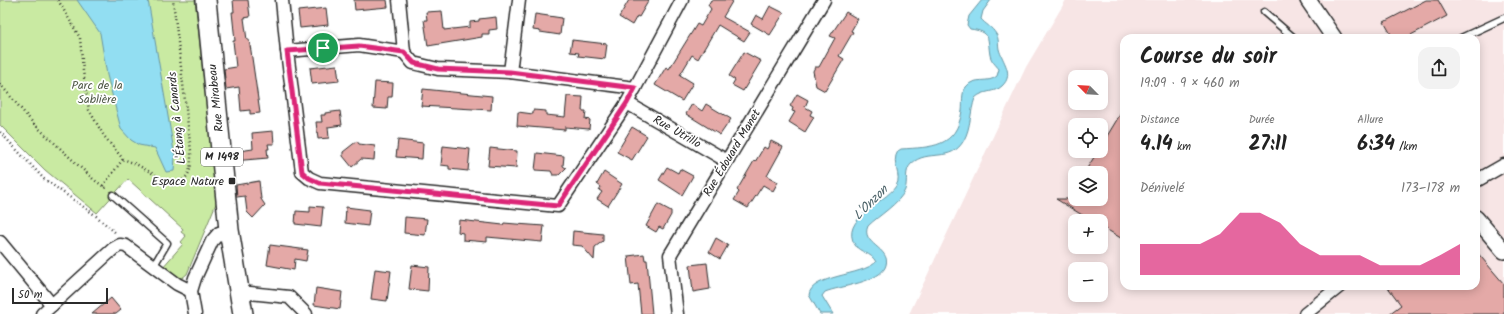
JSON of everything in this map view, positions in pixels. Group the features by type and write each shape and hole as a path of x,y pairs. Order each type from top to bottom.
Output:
{"main road":[{"name":"Rue Mirabeau","path":"206,0 229,230 243,314"}],"street":[{"path":"282,0 302,172 309,178 320,183 558,206 627,103 682,0"},
{"path":"399,0 404,52 414,63 438,69 510,72 635,88"},
{"path":"510,72 519,0"},
{"name":"Rue Édouard Manet","path":"677,314 670,255 824,0"},
{"path":"1308,0 1331,34"},
{"path":"287,51 359,46 404,52"},
{"name":"Rue Utrillo","path":"627,103 727,161"},
{"path":"1480,179 1504,165"},
{"path":"1480,223 1504,251"},
{"path":"195,314 191,291 195,278 212,241 219,233 229,230"},
{"path":"0,242 52,305"},
{"path":"42,314 113,248 120,245 126,246 177,284 191,291"},
{"path":"1305,314 1335,290"},
{"path":"240,292 289,297 306,314"}],"lane":[{"path":"1264,12 1289,34"},
{"path":"1470,34 1504,18"},
{"path":"114,195 167,242 153,267"}],"path":[{"name":"L'Étang à Canards","path":"58,0 80,38 89,110 104,136 123,159 136,164 173,185 182,182 191,169 191,151 173,0"},
{"path":"0,84 33,123 93,179 114,195"},
{"path":"0,132 44,179 95,214 118,235 121,239 120,245"},
{"path":"103,186 123,159"}],"shaded area":[{"path":"1066,0 1504,0 1504,314 909,314 1026,67"}],"green space":[{"name":"Parc de la Sablière","path":"0,0 195,0 217,201 187,274 182,278 176,277 162,268 183,244 181,242 186,236 181,232 183,229 128,179 97,213 45,170 0,125"}],"water":[{"path":"77,0 148,0 175,157 174,171 166,172 155,148 139,145 131,140 121,129 107,75 100,33"},
{"path":"982,0 991,0 983,11 981,19 993,29 997,36 999,49 1008,72 1006,81 996,90 978,95 975,98 966,135 959,147 953,152 918,159 911,164 907,173 905,190 899,200 868,226 868,237 871,242 884,254 886,259 886,265 883,271 877,276 860,283 825,292 822,296 833,314 820,314 809,295 812,288 818,283 827,279 869,267 876,262 871,256 857,248 855,245 852,236 853,227 865,212 896,186 898,178 895,160 898,151 901,149 932,146 948,139 959,123 962,111 964,89 973,82 990,80 997,76 999,69 992,61 987,37 982,32 970,29 967,25 969,16"}],"building":[{"path":"233,0 248,0 250,17 244,18 247,40 249,40 251,51 260,113 250,114 250,110 241,111 239,87 226,89 224,69 236,67 233,41 235,41 232,12 234,12"},
{"path":"354,0 387,0 388,7 355,10"},
{"path":"629,0 649,0 639,17 637,16 632,25 619,17"},
{"path":"711,0 733,0 723,17 750,32 744,41 718,25 698,59 692,55 680,75 693,83 682,101 655,85 666,67 669,69 697,24 701,26 711,9 708,5"},
{"path":"1426,0 1438,0 1447,16 1413,34 1391,34 1384,22"},
{"path":"770,6 784,13 770,35 751,24 756,15 763,19"},
{"path":"326,8 328,25 300,28 298,11"},
{"path":"442,11 444,30 470,27 470,22 479,21 479,19 496,17 497,29 489,30 489,34 482,34 482,37 428,46 424,20 427,20 426,12"},
{"path":"846,12 858,19 851,31 853,32 839,56 844,59 825,91 816,86 813,71 815,67 819,67 835,38 830,36"},
{"path":"535,14 562,18 560,35 533,30"},
{"path":"572,40 607,44 605,59 578,56 579,53 570,52"},
{"path":"744,52 761,61 743,91 732,85 735,80 729,76"},
{"path":"337,65 339,81 312,84 310,68"},
{"path":"375,82 393,83 392,97 388,97 387,109 373,108"},
{"path":"423,89 492,96 491,110 421,106"},
{"path":"797,94 808,100 805,107 812,111 810,115 814,117 805,132 789,122 795,112 792,111 793,108 790,106"},
{"path":"567,96 583,97 582,111 586,111 585,119 590,120 589,129 565,127 565,130 517,126 518,112 533,114 533,110 546,111 546,115 565,117"},
{"path":"692,104 702,111 706,104 731,119 720,135 686,114"},
{"path":"340,111 342,125 328,127 329,138 318,139 316,122 322,122 321,115"},
{"path":"1120,115 1120,238 1108,230 1108,214 1081,214 1056,199 1068,199 1068,206 1108,206 1108,166 1088,166 1094,158 1108,158 1108,134"},
{"path":"632,127 647,136 632,160 617,152"},
{"path":"273,131 274,144 268,144 268,158 233,161 232,152 253,149 252,133"},
{"path":"398,140 423,143 422,159 396,157"},
{"path":"357,141 359,144 375,146 374,160 361,159 352,167 343,156 343,152"},
{"path":"771,141 783,147 767,176 778,182 773,191 763,185 748,208 734,200 739,192 737,190 754,161 755,162 764,147 767,149"},
{"path":"443,146 470,149 468,171 449,169 449,166 441,165"},
{"path":"490,148 517,151 516,168 488,166"},
{"path":"537,153 564,156 563,166 566,168 559,175 553,175 551,171 535,170"},
{"path":"667,167 678,173 680,169 693,176 682,195 659,180"},
{"path":"604,172 622,184 608,206 597,199 602,192 599,190 601,187 597,184"},
{"path":"259,181 261,199 265,205 253,218 247,212 245,196 237,197 236,185"},
{"path":"658,204 671,211 671,215 663,229 659,227 656,232 646,226"},
{"path":"310,206 323,207 321,227 295,224 296,211 310,212"},
{"path":"346,207 370,210 368,226 345,223"},
{"path":"405,217 427,219 425,235 404,233"},
{"path":"459,220 503,225 504,223 544,226 542,242 487,237 487,242 463,240 463,233 458,232"},
{"path":"573,231 603,234 603,241 595,247 594,260 582,246 572,245"},
{"path":"716,238 728,245 720,259 709,252"},
{"path":"270,245 308,250 306,261 295,259 294,270 267,265"},
{"path":"644,254 645,260 647,260 652,314 641,314 638,284 631,285 628,256"},
{"path":"1480,256 1504,284 1504,314 1389,314 1401,305 1390,290 1480,290"},
{"path":"707,263 710,289 693,292 690,265"},
{"path":"412,265 429,267 428,291 409,289"},
{"path":"375,269 391,271 387,301 371,299"},
{"path":"316,288 342,292 340,309 314,305"},
{"path":"111,298 121,310 116,314 92,314"}],"place":[{"name":"Espace Nature","path":"232,181"}],"route":[{"path":"359,46 404,52 414,63 438,69 510,72 635,88 627,103 558,206 320,183 309,178 302,172 287,51 323,48 359,46"}],"water label":[{"name":"L'Onzon","path":"871,203"}]}
